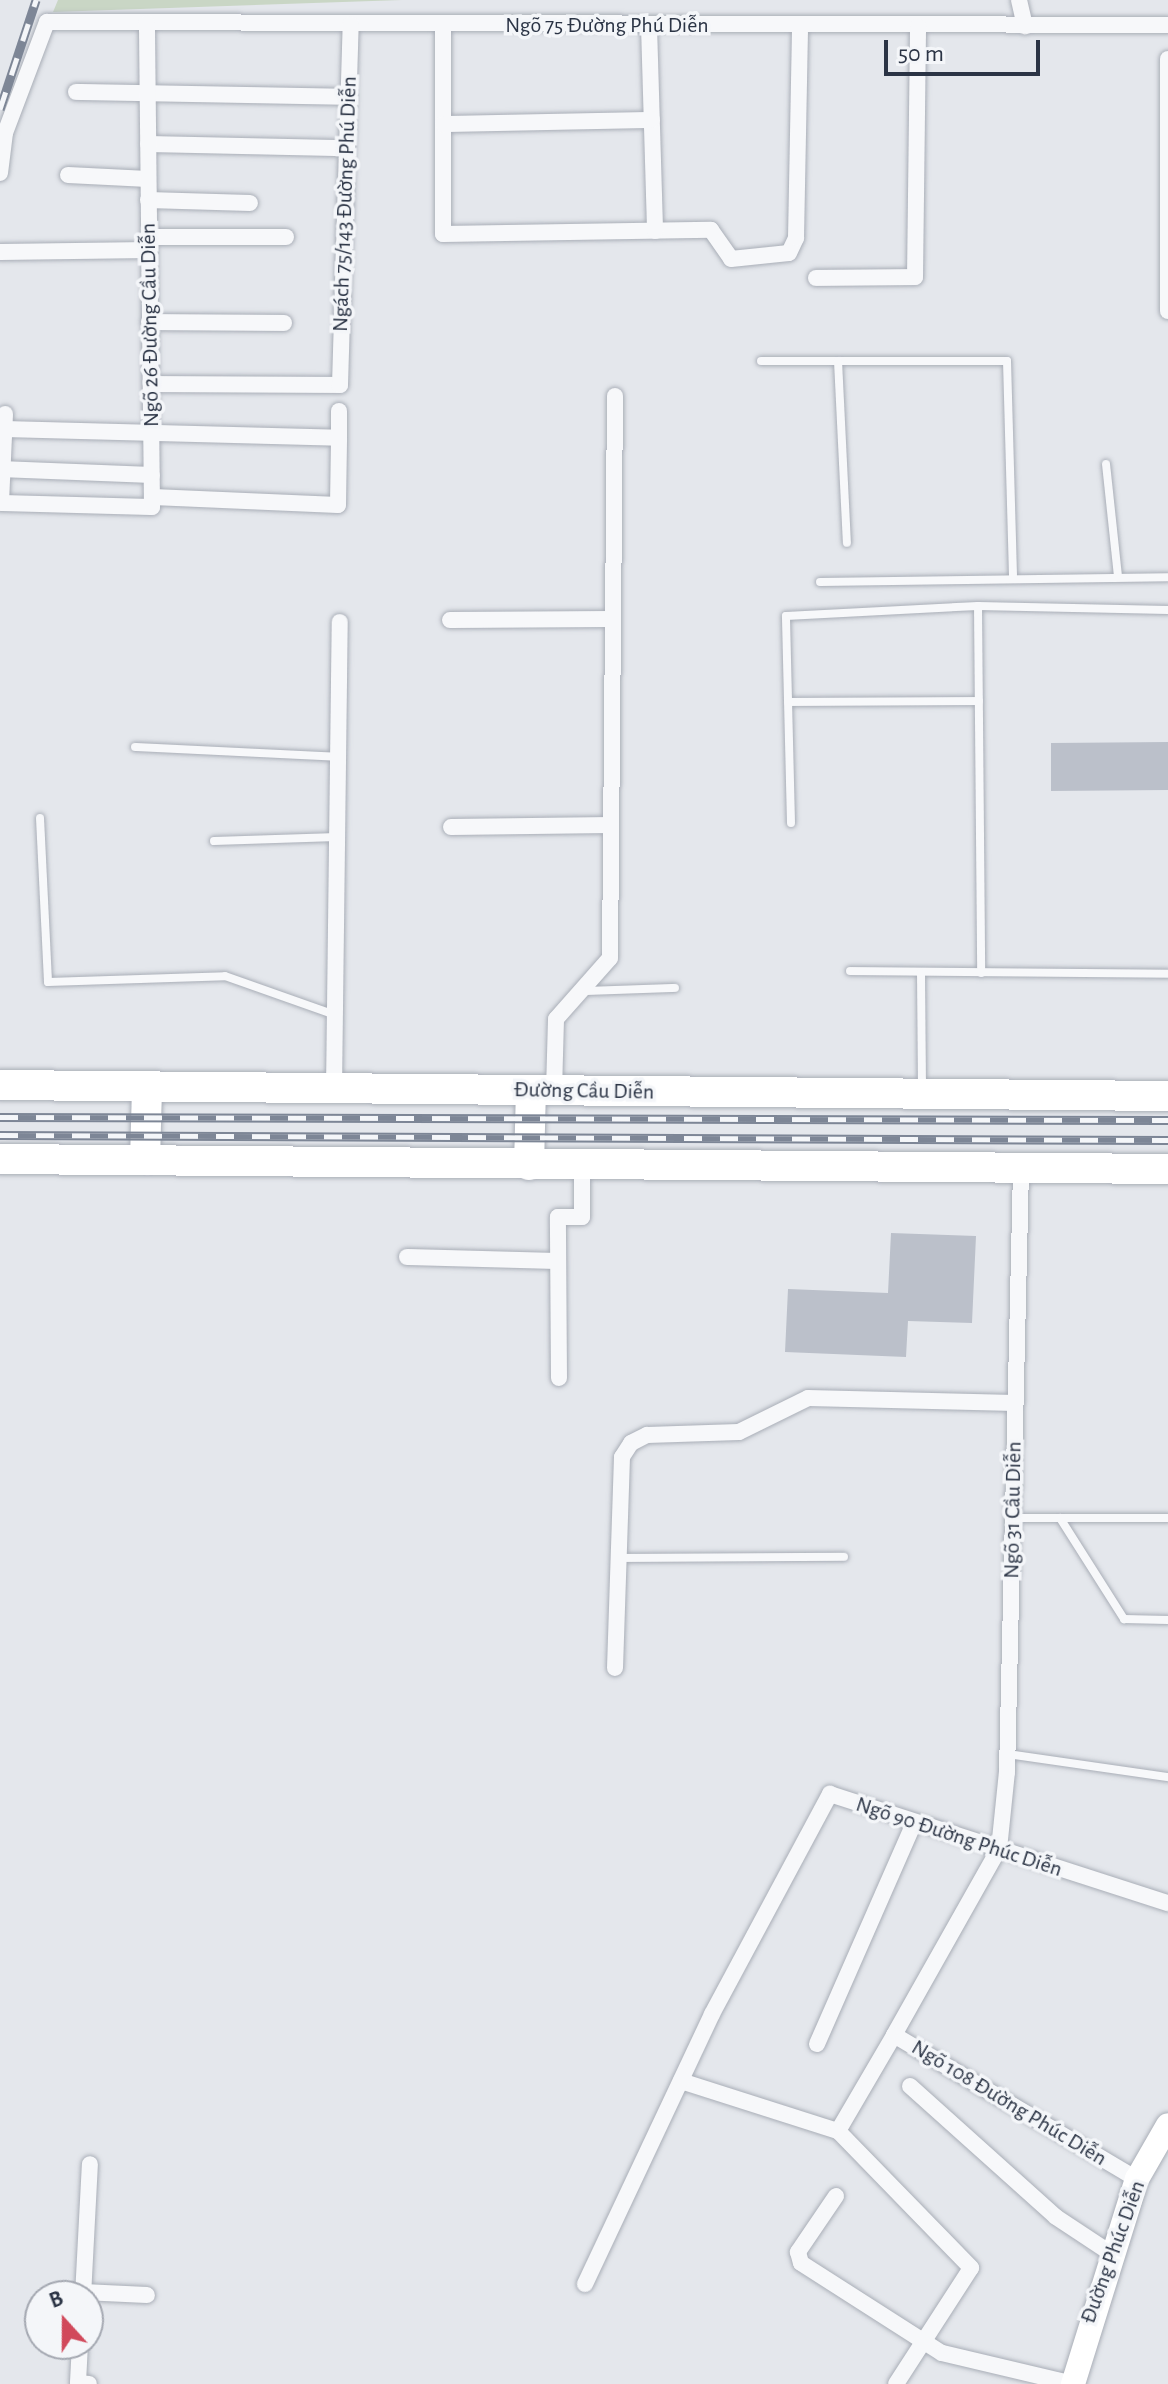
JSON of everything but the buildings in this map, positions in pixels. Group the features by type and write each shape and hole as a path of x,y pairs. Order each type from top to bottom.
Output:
{"highway":[{"name":"Đường Cầu Diễn","path":"0,1085 1168,1096"},
{"path":"145,1160 147,1087"},
{"path":"529,1165 542,1091"},
{"path":"0,1159 1168,1169"}],"street":[{"path":"1019,0 1025,26"},
{"name":"Ngõ 75 Đường Phú Diễn","path":"0,173 5,133 47,22 800,27 1168,25"},
{"name":"Ngõ 26 Đường Cầu Diễn","path":"147,23 153,497"},
{"name":"Ngách 75/143 Đường Phú Diễn","path":"151,384 340,385 351,24"},
{"path":"443,25 443,234 711,230 731,259 789,253 796,238 800,27"},
{"path":"649,26 655,231"},
{"path":"816,278 915,277 918,27"},
{"path":"1168,59 1168,311"},
{"path":"76,92 349,97"},
{"path":"443,124 652,120"},
{"path":"148,144 347,148"},
{"path":"68,175 148,179"},
{"path":"148,200 250,203"},
{"path":"0,252 286,237"},
{"path":"149,322 284,323"},
{"path":"542,1091 556,1019 610,958 615,396"},
{"path":"339,411 339,438 338,505 153,497 152,507 1,503 5,422 339,438"},
{"path":"1,469 152,475"},
{"path":"450,620 611,619"},
{"path":"334,1090 340,622"},
{"path":"451,827 611,825"},
{"path":"559,1378 558,1217 582,1217 582,1166"},
{"name":"Ngõ 31 Cầu Diễn","path":"999,1849 1007,1753 1021,1169"},
{"path":"407,1257 558,1261"},
{"path":"615,1668 622,1457 647,1435 739,1432 808,1398 853,1394 1015,1403"},
{"name":"Ngõ 90 Đường Phúc Diễn","path":"585,2284 681,2081 830,1794 913,1825 1168,1903"},
{"path":"817,2044 913,1825"},
{"path":"894,2035 999,1849"},
{"name":"Ngõ 108 Đường Phúc Diễn","path":"838,2131 894,2035 1137,2179"},
{"path":"681,2081 838,2131 971,2268 926,2343 896,2384"},
{"path":"910,2086 1056,2217 1112,2254"},
{"name":"Đường Phúc Diễn","path":"1073,2384 1137,2179 1168,2125"},
{"path":"84,2280 90,2164"},
{"path":"836,2196 798,2252 801,2263 926,2343 1073,2384"},
{"path":"104,2294 147,2295"},
{"path":"79,2360 78,2383 89,2384"}],"lane":[{"path":"761,361 1007,361 1013,579"},
{"path":"838,361 847,543"},
{"path":"1106,464 1118,577"},
{"path":"820,582 1168,577"},
{"path":"978,606 981,973"},
{"path":"791,823 786,616 978,606 1168,610"},
{"path":"788,702 979,701"},
{"path":"135,747 338,757"},
{"path":"40,818 48,982 225,976 335,1015"},
{"path":"214,841 338,837"},
{"path":"850,971 1168,974"},
{"path":"921,973 922,1096"},
{"path":"582,991 675,988"},
{"path":"1013,1518 1168,1518"},
{"path":"1060,1518 1124,1619 1168,1620"},
{"path":"617,1558 844,1557"},
{"path":"1007,1753 1168,1777"}],"green space":[{"path":"58,0 402,0 53,12"}],"railway":[{"path":"0,109 36,0"},
{"path":"0,1117 1168,1120"},
{"path":"0,1135 1168,1140"}]}
